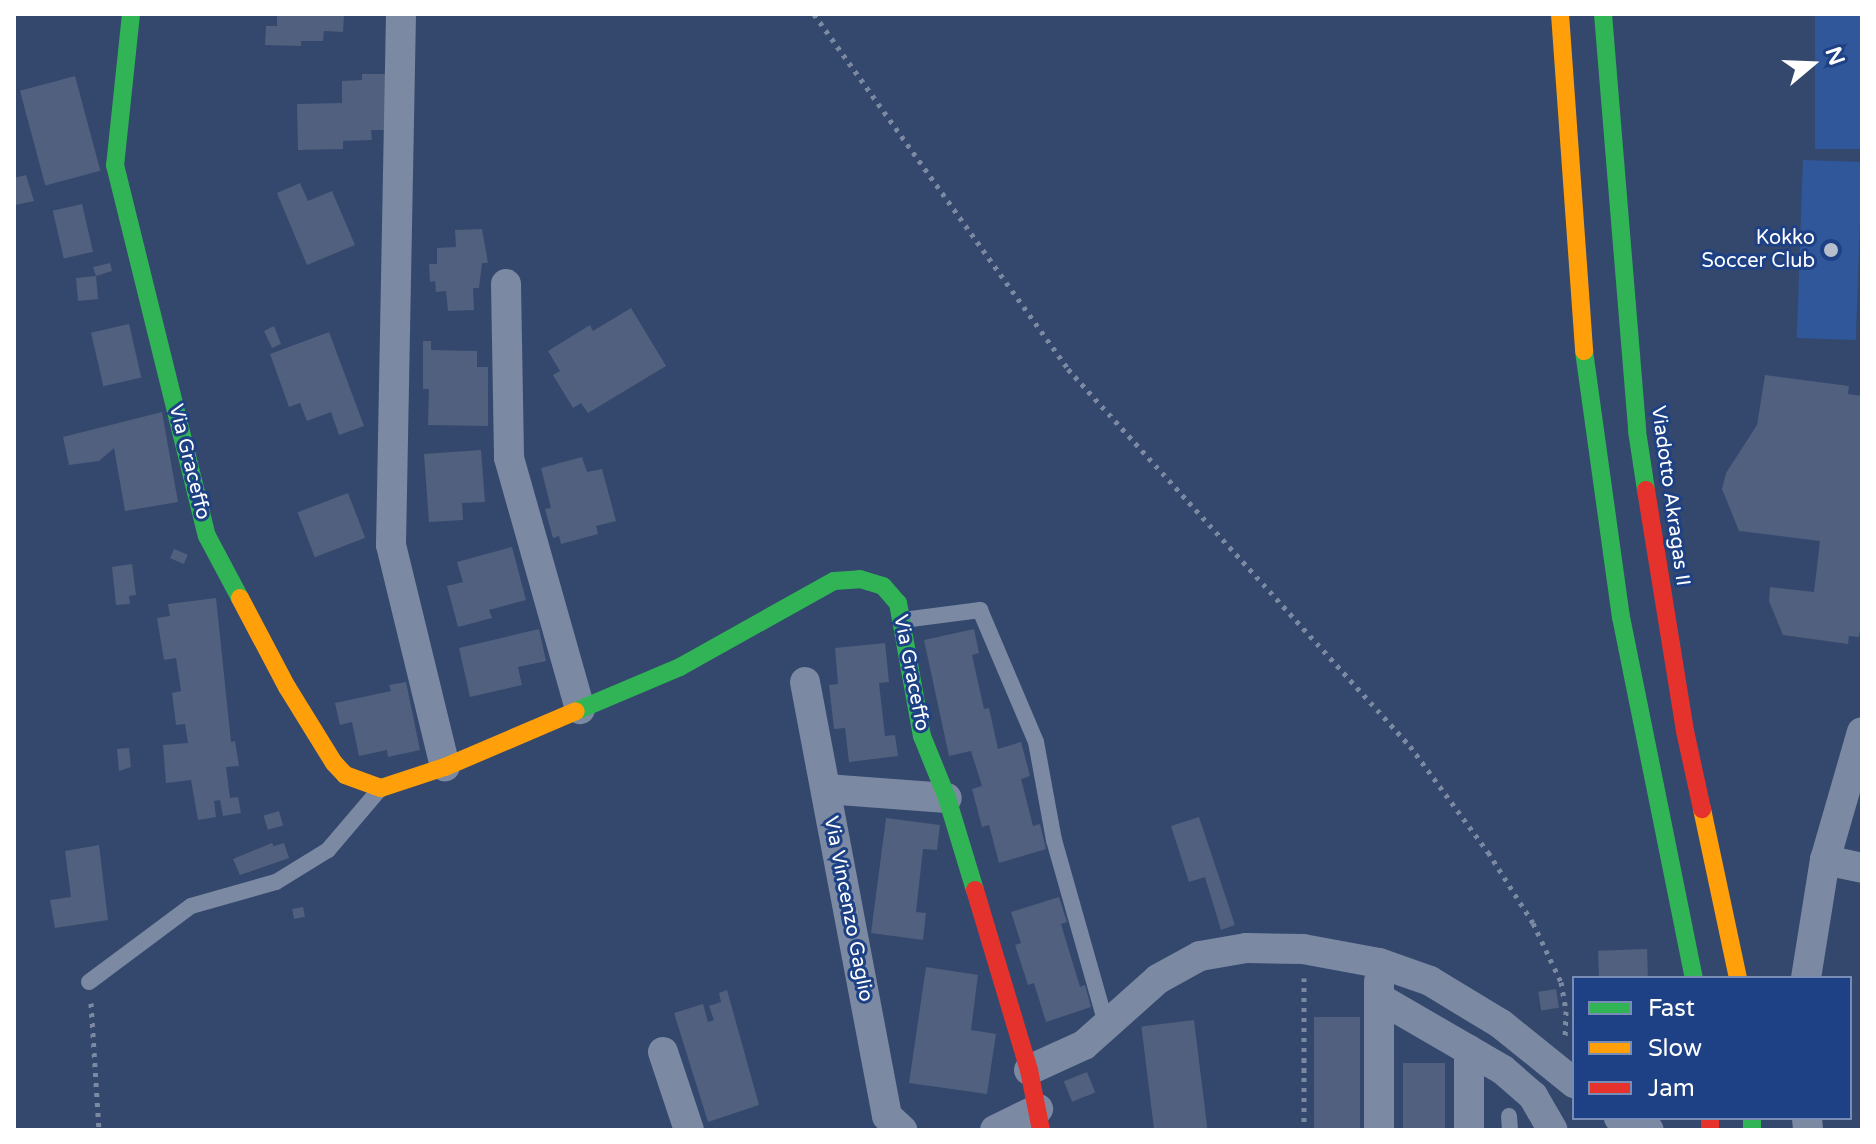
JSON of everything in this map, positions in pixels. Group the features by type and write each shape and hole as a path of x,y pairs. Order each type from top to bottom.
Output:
{"main road":[{"name":"Via Graceffo","path":"131,14 115,165 207,536 323,750 345,775 381,788 445,767 680,667 834,581 860,579 883,586 898,603 922,736 947,798 1029,1070 1040,1120"},
{"path":"1560,14 1578,294 1594,438 1632,677 1694,976"},
{"name":"Viadotto Akragas II","path":"1603,14 1604,57 1637,431 1685,731 1738,976"}],"street":[{"path":"401,14 391,545 445,767"},
{"path":"506,284 509,458 580,709"},
{"name":"Via Vincenzo Gaglio","path":"805,682 887,1116 902,1130"},
{"path":"1806,976 1825,860 1862,732"},
{"path":"826,789 947,798"},
{"path":"1825,860 1862,868"},
{"path":"1029,1070 1084,1045 1158,979 1200,956 1246,948 1303,949 1379,963 1430,981 1501,1024 1569,1078"},
{"path":"1379,963 1379,1130"},
{"path":"1379,998 1519,1082 1533,1096 1553,1130"},
{"path":"1469,1050 1469,1130"},
{"path":"663,1052 689,1130"},
{"path":"995,1130 1040,1120"},
{"path":"1624,1120 1649,1130"}],"lane":[{"path":"901,620 980,610 1036,742 1054,840 1107,1027"},
{"path":"89,982 191,906 276,882 328,850 381,788"}],"path":[{"path":"814,14 1068,369 1410,746 1488,852 1533,923 1561,982 1566,1011 1569,1078"},
{"path":"1303,949 1304,1130"},
{"path":"89,982 99,1130"}],"shaded area":[{"path":"1815,14 1862,14 1862,149 1815,149"},
{"name":"Kokko Soccer Club","path":"1803,160 1862,162 1856,340 1797,338"}],"building":[{"path":"277,14 344,16 343,32 324,31 323,41 301,41 301,46 265,45 266,26 277,26"},
{"path":"362,74 385,74 385,130 371,130 372,140 343,141 343,149 298,150 297,104 342,103 342,81 362,80"},
{"path":"75,76 100,171 45,185 20,91"},
{"path":"26,175 34,201 15,205 14,178"},
{"path":"300,183 308,201 332,191 355,245 307,265 277,193"},
{"path":"82,204 93,252 64,258 53,211"},
{"path":"482,229 488,263 482,263 479,288 473,288 474,310 448,311 446,291 436,292 435,281 430,282 429,264 437,264 437,248 456,247 455,230"},
{"path":"110,263 112,271 96,276 93,267"},
{"path":"96,276 98,299 78,301 76,278"},
{"path":"631,308 666,366 588,413 581,403 573,408 553,375 560,371 548,351 590,325 593,331"},
{"path":"129,324 141,378 103,386 91,333"},
{"path":"274,326 281,344 272,348 264,331"},
{"path":"329,332 364,426 339,435 331,412 307,421 300,403 289,407 270,354"},
{"path":"423,341 431,341 431,350 477,351 477,367 488,367 488,426 428,425 429,389 423,389"},
{"path":"1765,375 1849,386 1848,394 1862,396 1862,615 1859,637 1849,636 1848,644 1783,635 1769,601 1770,587 1814,592 1820,541 1739,531 1722,489 1726,473 1757,425"},
{"path":"162,412 178,502 125,511 114,448 99,461 69,465 63,437"},
{"path":"481,450 485,502 462,503 463,520 429,522 424,454"},
{"path":"582,457 587,472 602,469 616,521 596,526 598,534 561,544 559,536 553,538 545,509 551,508 541,468"},
{"path":"348,493 365,538 315,557 298,512"},
{"path":"512,547 526,600 489,610 492,618 458,627 447,586 463,582 457,562"},
{"path":"174,549 188,555 184,564 170,558"},
{"path":"132,564 136,595 129,596 130,604 116,605 112,567"},
{"path":"216,598 231,742 235,741 239,766 226,767 230,798 238,797 241,813 223,816 220,800 214,801 216,817 198,820 191,780 166,783 163,745 188,743 185,724 176,725 172,693 181,691 176,658 164,660 157,618 170,616 168,604"},
{"path":"539,629 546,661 518,667 522,685 470,697 459,648"},
{"path":"974,629 979,653 972,655 984,709 989,708 998,749 1021,742 1030,776 1021,779 1033,826 1040,824 1046,849 999,863 989,825 982,827 972,789 982,786 971,751 949,756 924,640"},
{"path":"885,643 889,682 879,683 885,736 895,735 898,756 849,762 845,728 834,729 829,685 838,684 835,648"},
{"path":"406,682 420,750 388,757 387,750 359,756 352,722 340,725 335,703 391,691 389,685"},
{"path":"129,748 131,767 119,771 117,749"},
{"path":"279,811 283,825 268,830 264,815"},
{"path":"1199,817 1235,925 1221,930 1205,877 1189,882 1171,826"},
{"path":"886,818 940,825 937,850 923,849 916,912 926,913 923,940 871,933"},
{"path":"272,843 274,846 284,843 289,858 240,875 233,859"},
{"path":"99,845 108,920 55,928 50,900 71,897 65,851"},
{"path":"1059,897 1067,922 1061,924 1080,987 1085,985 1091,1007 1046,1022 1034,983 1028,985 1015,945 1021,943 1011,912"},
{"path":"303,907 305,917 294,919 292,909"},
{"path":"1647,949 1648,976 1599,976 1598,951"},
{"path":"926,967 978,975 971,1030 996,1034 987,1094 909,1083"},
{"path":"1556,989 1559,1008 1541,1011 1538,992"},
{"path":"727,990 759,1105 708,1122 674,1013 703,1004 708,1022 714,1020 709,1006 721,1002 719,993"},
{"path":"1314,1017 1360,1017 1360,1130 1314,1130"},
{"path":"1194,1020 1208,1130 1154,1130 1141,1026"},
{"path":"1403,1063 1445,1063 1445,1130 1403,1130"},
{"path":"1087,1072 1095,1092 1072,1102 1064,1081"}],"traffic: fast":[{"path":"131,14 115,165 207,536 240,598"},
{"path":"1603,14 1637,431 1646,490"},
{"path":"1584,351 1621,617 1694,976"},
{"path":"576,711 680,667 834,581 860,579 883,586 898,603 922,736 947,798 975,890"},
{"path":"1752,1120 1752,1130"}],"traffic: slow":[{"path":"1560,14 1584,351"},
{"path":"240,598 287,687 334,763 345,775 381,788 445,767 576,711"},
{"path":"1702,809 1738,976"}],"traffic: jam":[{"path":"1646,490 1685,731 1702,809"},
{"path":"975,890 1029,1070 1041,1130"},
{"path":"1710,1120 1710,1130"}],"place":[{"name":"Kokko Soccer Club","path":"1831,250"}]}
